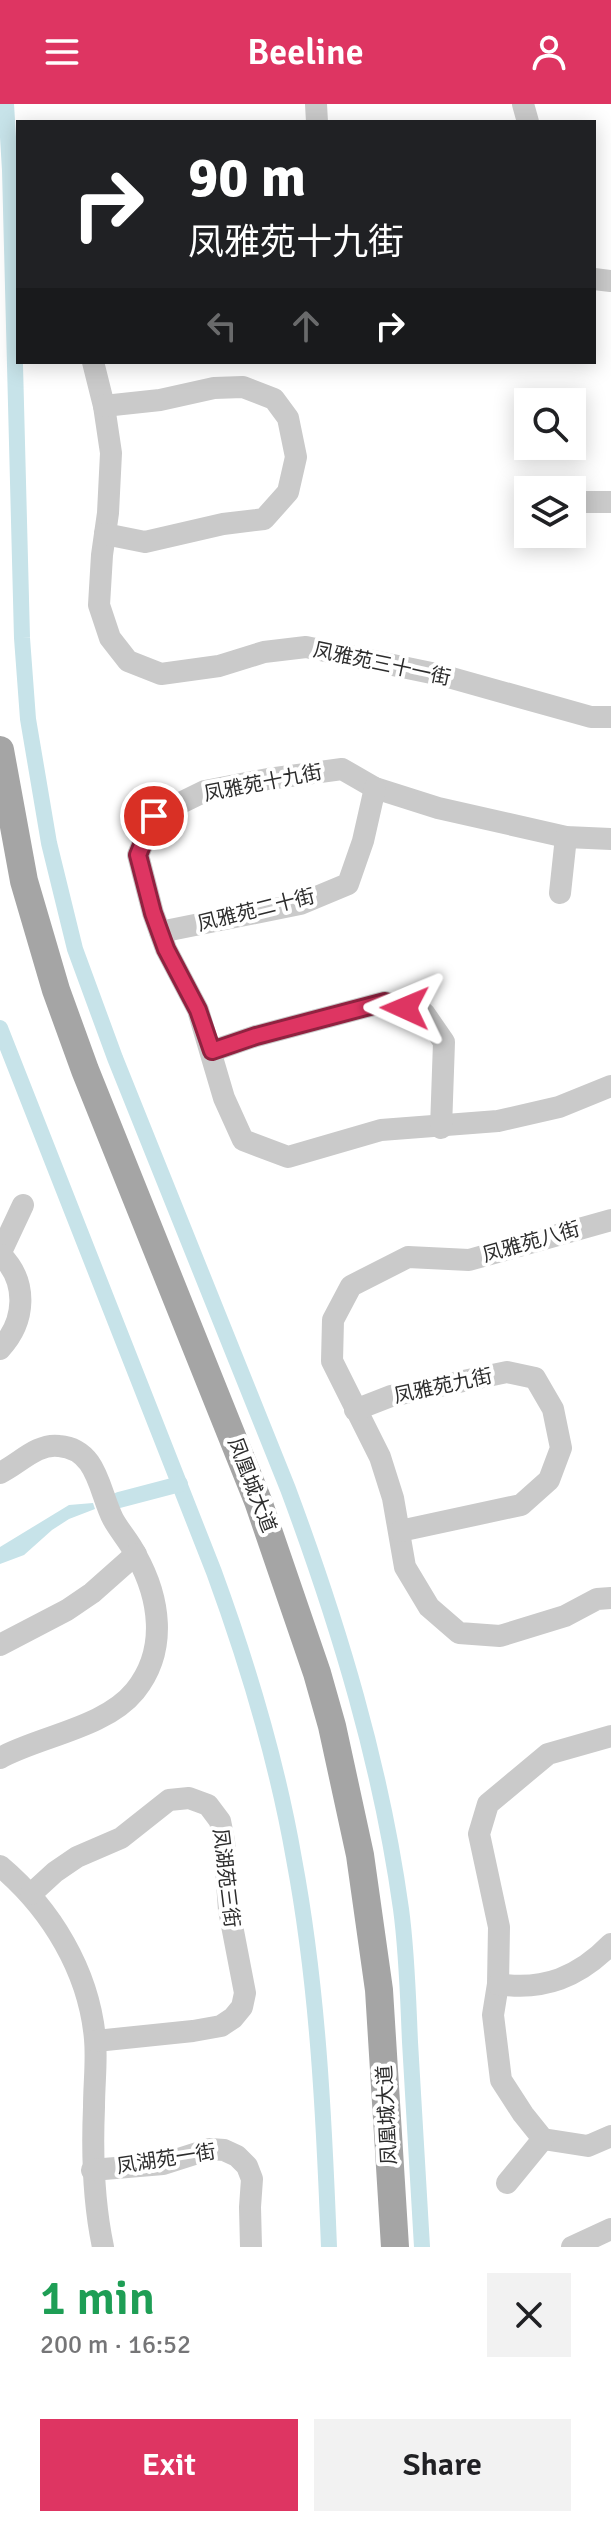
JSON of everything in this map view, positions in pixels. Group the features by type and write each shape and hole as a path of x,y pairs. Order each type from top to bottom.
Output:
{"main road":[{"name":"凤凰城大道","path":"0,750 22,870 48,969 85,1070 258,1501 293,1597 332,1726 360,1855 379,1990 395,2247"},
{"name":"凤凰城大道","path":"0,850 25,952 43,1007 259,1555 315,1730 341,1851 360,1981 370,2089 378,2247"}],"street":[{"name":"凤雅苑三十一街","path":"94,364 111,453 99,605 110,638 128,661 161,674 219,666 264,652 306,647 441,675 591,717 611,717"},
{"path":"104,406 160,400 214,388 243,387 274,399 288,418 296,457 288,492 264,519 223,524 145,542 105,534"},
{"path":"586,502 611,502"},
{"name":"凤雅苑十九街","path":"611,839 566,837 438,808 375,788 342,769 205,791 154,816 138,855 166,949 198,1010 224,1098 243,1140 288,1157 381,1130 441,1128 498,1121 544,1110 611,1086"},
{"name":"凤雅苑二十街","path":"160,932 300,904 348,884 363,841 375,788"},
{"path":"560,893 566,837"},
{"path":"212,1051 256,1036 385,1002 424,1013 444,1042 441,1128"},
{"path":"0,1349 15,1325 21,1301 17,1275 0,1255 23,1205"},
{"name":"凤雅苑八街","path":"355,1410 332,1361 333,1320 351,1286 408,1257 469,1260 611,1220"},
{"name":"凤雅苑九街","path":"355,1410 391,1396 507,1372 535,1378 553,1409 561,1448 549,1480 521,1505 400,1531"},
{"path":"355,1410 380,1457 400,1531 405,1567 429,1607 459,1633 500,1636 565,1616 597,1599 611,1598"},
{"path":"0,1473 41,1448 59,1445 76,1450 90,1462 112,1518 136,1554 154,1596 158,1622 157,1647 148,1671 134,1693 114,1710 0,1758"},
{"path":"0,1645 67,1610 92,1593 136,1554"},
{"path":"611,1736 548,1754 488,1804 479,1834 499,1927 498,1984 493,2015 501,2080 543,2139 588,2146 611,2136"},
{"name":"凤湖苑三街","path":"31,1894 77,1857 121,1838 169,1800 189,1798 208,1805 220,1821 229,1910 244,1979 242,2007 221,2026 96,2041"},
{"path":"0,1866 31,1894 58,1932 75,1963 87,1995 96,2041 92,2170 103,2247"},
{"path":"498,1984 529,1987 559,1980 587,1966 611,1944"},
{"path":"507,2183 543,2139"},
{"name":"凤湖苑一街","path":"92,2170 163,2164 210,2149 224,2150 237,2156 247,2166 252,2179 251,2247"},
{"path":"572,2247 611,2229"}],"water":[{"path":"93,1503 95,1509 69,1519 24,1555 0,1564 0,1547 69,1505"}],"waterway":[{"path":"6,104 22,638 28,719 49,843 75,949 115,1058 288,1489 356,1696 382,1802 403,1926 422,2247"},
{"path":"0,1028 214,1572 250,1678 270,1750 287,1822 309,1955 322,2101 329,2247"},
{"path":"119,1500 180,1484"}],"route":[{"path":"154,816 138,855 166,949 198,1010 212,1051 256,1036 385,1002 405,1008"}]}
